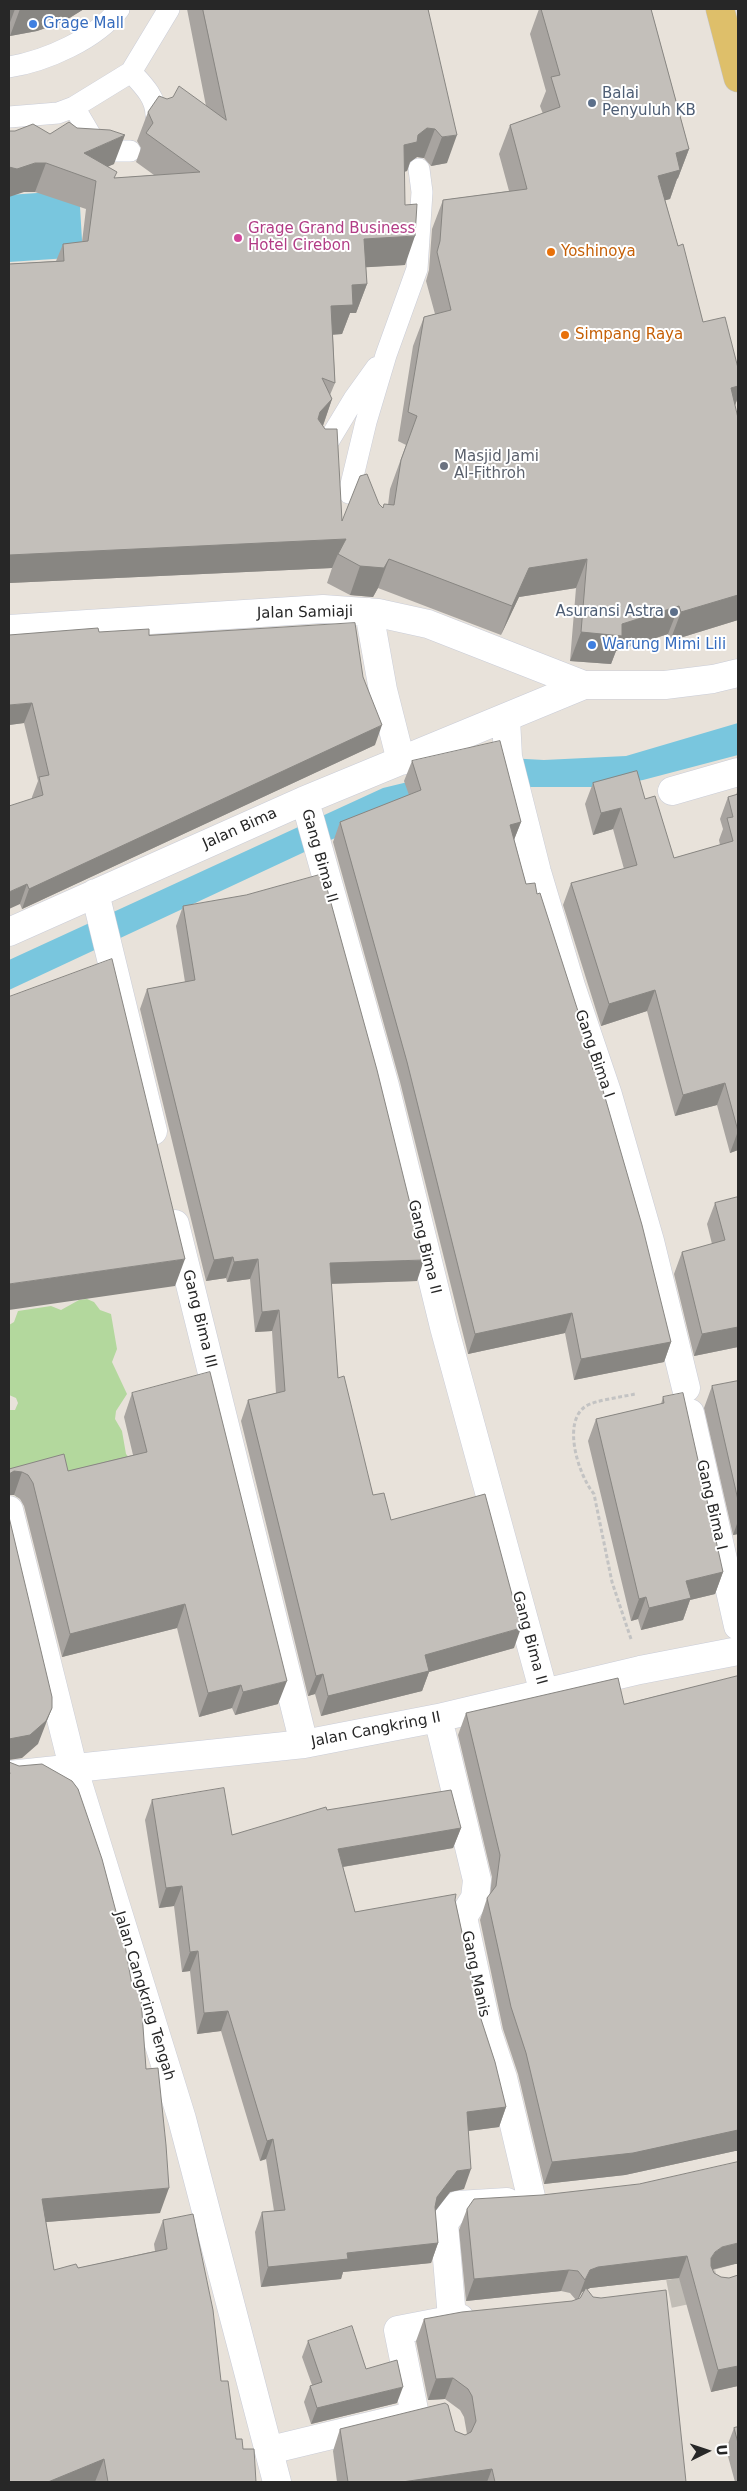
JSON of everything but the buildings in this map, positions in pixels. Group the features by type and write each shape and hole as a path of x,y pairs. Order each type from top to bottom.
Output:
{"main road":[{"path":"726,11 738,78"}],"street":[{"name":"Jalan Samiaji","path":"9,629 323,609 368,612 428,624 584,685 665,685 738,674"},
{"path":"368,612 383,690 401,761"},
{"name":"Jalan Bima","path":"10,927 99,904 306,808 401,761 584,685"},
{"name":"Gang Bima I","path":"506,719 508,757 516,794 571,986 608,1095 650,1240 738,1626"},
{"path":"672,791 738,772"},
{"name":"Gang Bima II","path":"306,808 384,1086 444,1327 544,1693"},
{"path":"99,904 159,1154"},
{"name":"Gang Bima III","path":"170,1201 304,1744"},
{"name":"Jalan Cangkring Tengah","path":"9,1510 73,1767 182,2119 277,2482"},
{"name":"Jalan Cangkring II","path":"9,1775 304,1744 438,1718 640,1670 738,1651"},
{"name":"Gang Manis","path":"438,1718 477,1880 475,1898 463,1917 488,2033 503,2078 532,2201"},
{"path":"452,2318 444,2223 458,2205 561,2198"},
{"path":"270,2450 424,2414 398,2330 452,2318 486,2315"}],"lane":[{"path":"9,67 71,47 101,28 119,9"},
{"path":"9,117 58,113 74,106 130,72 169,9"},
{"path":"130,72 156,106 156,115"},
{"path":"74,106 94,141 111,151 130,151"},
{"path":"349,493 366,422 386,354 417,269 422,192 419,169"},
{"path":"320,447 328,442 354,399 386,354"}],"path":[{"path":"635,1394 587,1405 578,1413 572,1446 586,1485 594,1494 612,1582 640,1670"}],"green space":[{"path":"87,1299 94,1302 100,1310 111,1314 117,1349 112,1362 127,1394 116,1411 115,1419 122,1431 126,1454 131,1460 17,1497 10,1482 8,1470 9,1410 15,1410 18,1403 16,1398 9,1395 9,1325 14,1322 18,1311 51,1306 61,1310 79,1300"}],"water":[{"path":"79,190 83,257 9,262 9,195"},
{"path":"738,723 738,755 643,780 602,787 519,787 385,818 328,841 9,990 9,960 383,788 507,758 544,760 626,756"}],"tunnel":[{"path":"669,2294 718,2284"}],"place":[{"name":"Grage Mall","path":"33,24"},
{"name":"Balai Penyuluh KB","path":"592,103"},
{"name":"Grage Grand Business Hotel Cirebon","path":"238,238"},
{"name":"Yoshinoya","path":"551,252"},
{"name":"Simpang Raya","path":"565,335"},
{"name":"Masjid Jami Al-Fithroh","path":"444,466"},
{"name":"Asuransi Astra","path":"674,612"},
{"name":"Warung Mimi Lili","path":"592,645"}]}
